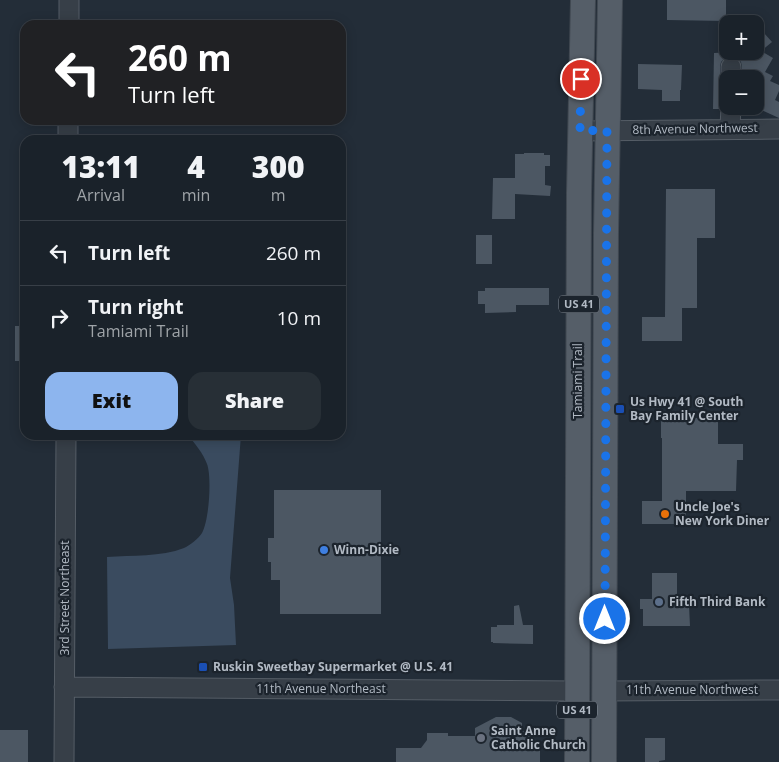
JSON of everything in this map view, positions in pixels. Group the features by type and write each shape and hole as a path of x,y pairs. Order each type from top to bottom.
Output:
{"main road":[{"name":"Tamiami Trail","path":"577,762 580,131 583,0"},
{"name":"US 41","path":"604,761 607,130 610,0"},
{"path":"577,658 588,669 592,683 604,691"},
{"path":"577,691 583,694 591,709 592,743 604,761"}],"street":[{"path":"69,0 69,20"},
{"path":"730,128 731,115"},
{"name":"8th Avenue Northwest","path":"580,131 779,129"},
{"name":"3rd Street Northeast","path":"64,762 66,440"},
{"name":"11th Avenue Northeast","path":"64,687 577,691"},
{"name":"11th Avenue Northwest","path":"604,691 779,690"}],"water":[{"path":"192,440 241,440 230,578 234,605 236,645 108,649 107,557 175,551 186,547 201,535 209,499 209,470 199,449"}],"building":[{"path":"667,0 726,0 726,15 719,15 719,21 667,20"},
{"path":"764,33 772,42 764,49"},
{"path":"714,53 719,53 719,60 723,60 719,70 719,109 713,109"},
{"path":"764,53 773,58 765,72 773,76 770,81 779,85 779,91 775,100 779,102 779,118 764,111 764,70 742,70 739,60 764,60"},
{"path":"638,64 682,65 680,101 662,101 662,90 638,89"},
{"path":"544,153 544,155 550,155 550,166 545,166 545,185 551,186 550,196 515,194 515,219 492,219 493,178 515,178 515,154"},
{"path":"666,189 715,189 715,238 697,238 697,308 682,308 682,341 642,341 642,317 665,317"},
{"path":"476,235 492,235 492,264 476,264"},
{"path":"485,288 549,288 549,305 516,305 516,312 485,313 485,304 478,304 478,291 485,291"},
{"path":"15,326 20,326 20,361 15,361"},
{"path":"661,415 691,415 691,418 718,418 718,444 743,444 743,460 737,460 736,491 686,491 686,516 679,516 679,524 642,524 642,501 662,501"},
{"name":"Winn-Dixie","path":"274,490 381,490 381,614 280,614 280,580 271,580 271,562 268,562 268,538 274,538"},
{"name":"Fifth Third Bank","path":"652,573 677,573 677,605 689,605 690,626 643,626 643,609 640,609 640,599 652,599"},
{"path":"519,605 523,625 533,625 533,644 491,642 491,627 514,625 514,606"},
{"name":"Saint Anne Catholic Church","path":"496,717 511,717 522,723 522,731 527,731 527,736 533,736 540,748 540,762 396,762 396,748 421,748 427,740 427,733 448,733 448,736 475,736 475,728"},
{"path":"0,730 28,730 28,762 0,762"},
{"path":"645,738 665,738 665,760 645,762"}],"place":[{"name":"Us Hwy 41 @ South Bay Family Center","path":"620,409"},
{"name":"Uncle Joe's New York Diner","path":"665,514"},
{"name":"Winn-Dixie","path":"324,550"},
{"name":"Fifth Third Bank","path":"659,602"},
{"name":"Ruskin Sweetbay Supermarket @ U.S. 41","path":"203,667"},
{"name":"Saint Anne Catholic Church","path":"481,738"}],"route":[{"path":"581,79 580,131 607,130 605,619"}]}
